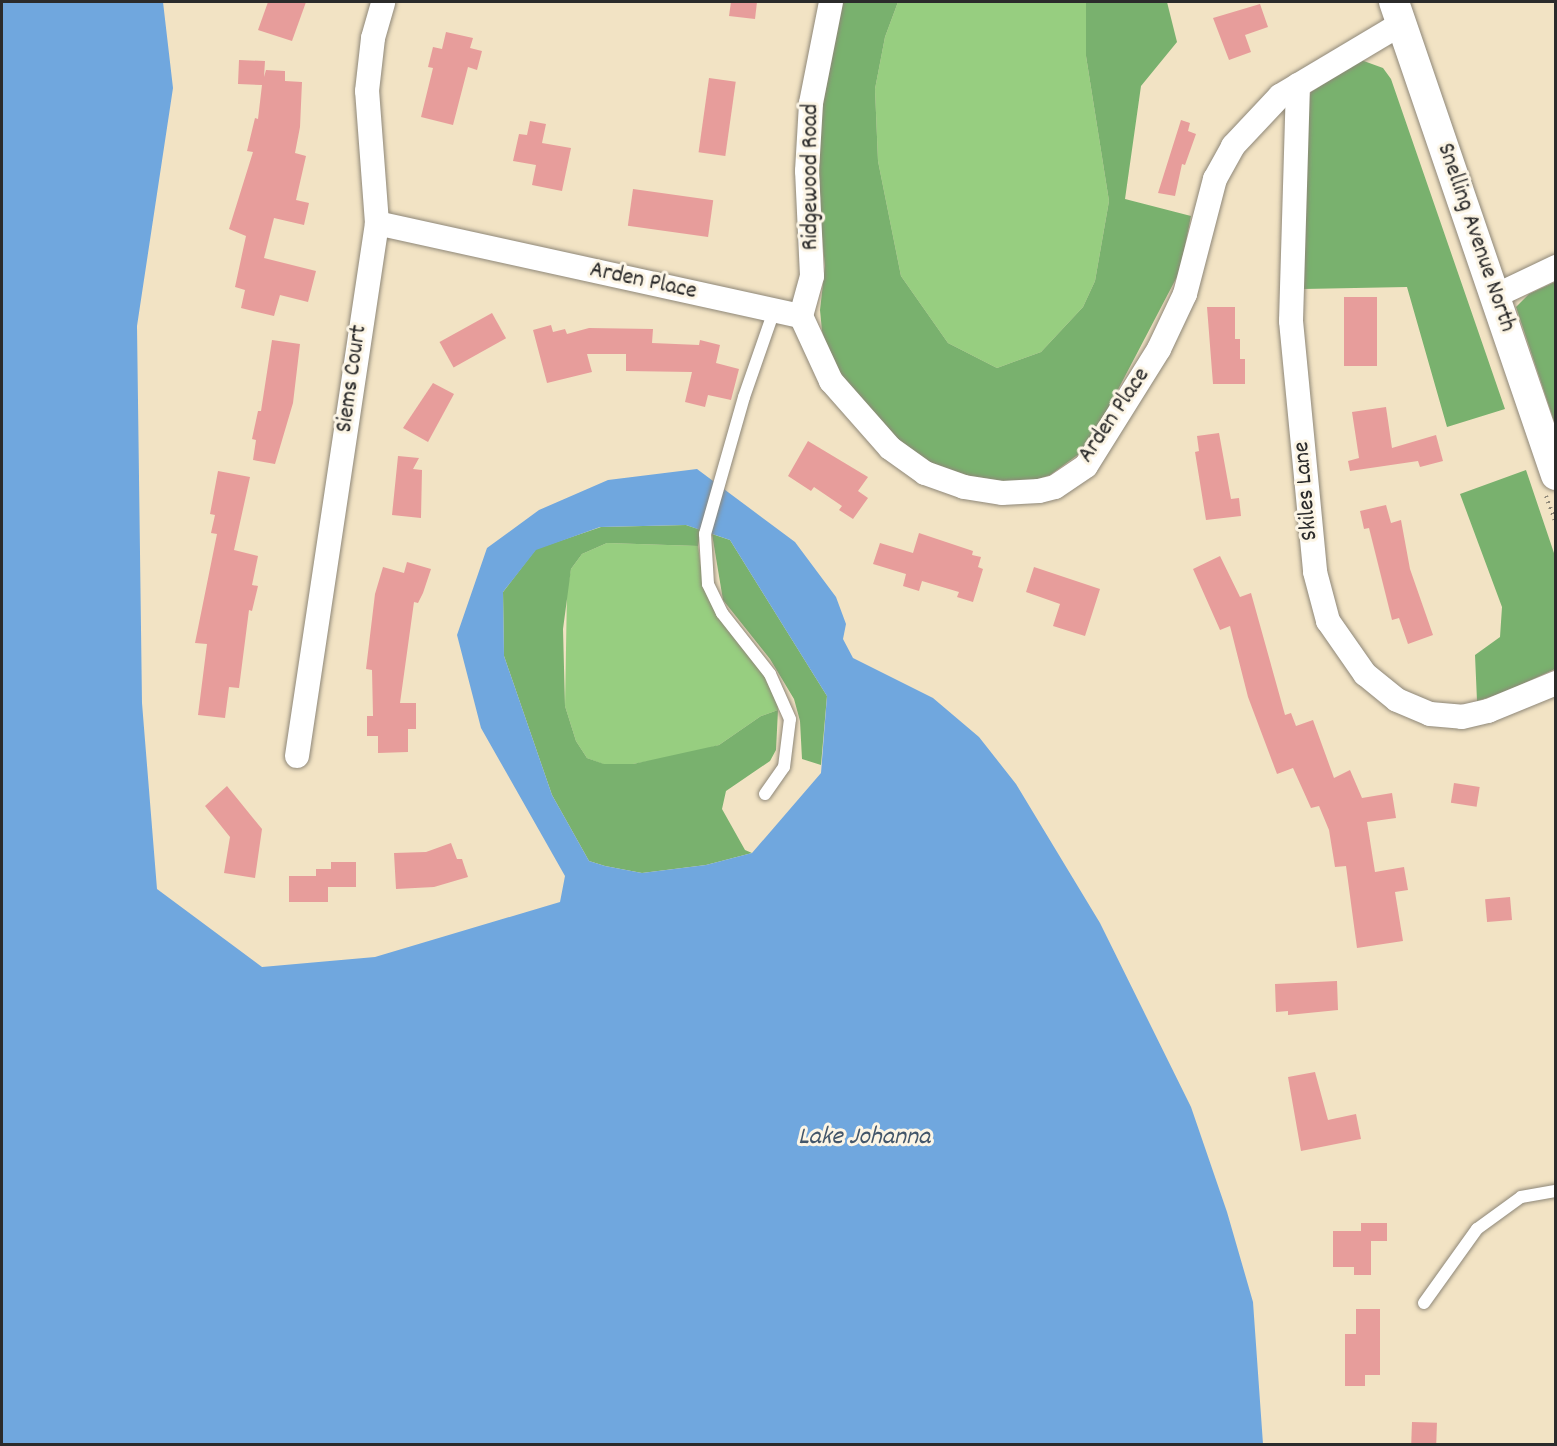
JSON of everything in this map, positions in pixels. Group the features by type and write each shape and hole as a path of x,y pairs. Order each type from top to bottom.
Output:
{"street":[{"name":"Siems Court","path":"297,756 376,223 367,91 373,38 383,2"},
{"name":"Ridgewood Road","path":"801,316 812,276 807,171 811,102 831,2"},
{"name":"Arden Place","path":"376,223 801,316 831,381 890,448 925,473 982,492 1019,493 1055,487 1086,466 1159,349 1185,294 1215,179 1233,146 1280,96 1298,86 1398,13"},
{"name":"Snelling Avenue North","path":"1398,13 1556,475"},
{"name":"Skiles Lane","path":"1298,86 1291,321 1315,572 1328,621 1365,674 1397,700 1430,714 1462,717 1488,711 1556,683"},
{"path":"1495,296 1556,267"}],"lane":[{"path":"765,794 784,766 790,719 770,674 722,613 708,584 705,534 722,482 744,397 774,311"},
{"path":"1424,1303 1477,1229 1521,1197 1556,1191"}],"green space":[{"path":"841,2 898,2 885,37 875,89 878,161 901,276 948,343 997,368 1041,352 1083,307 1095,281 1109,201 1086,56 1086,2 1167,2 1177,42 1141,86 1125,199 1191,216 1180,271 1099,426 1079,454 1050,475 1030,482 1001,481 958,474 921,460 894,438 833,365 822,331 820,310 825,266 818,197 819,128"},
{"path":"898,2 1086,2 1086,56 1109,201 1095,281 1083,307 1041,352 997,368 948,343 901,276 878,161 875,89 885,37"},
{"path":"1361,60 1383,68 1391,79 1505,409 1447,427 1407,287 1303,289 1307,102 1311,92"},
{"path":"1555,282 1555,424 1516,307 1529,294"},
{"path":"1526,470 1555,556 1555,669 1503,693 1477,701 1475,655 1500,637 1502,607 1460,494"},
{"path":"686,525 701,530 698,546 607,543 582,554 571,569 563,629 565,706 576,741 587,758 604,764 633,764 719,745 761,716 778,710 776,750 770,761 726,791 722,809 745,850 752,853 706,865 642,873 589,861 552,795 504,656 503,592 536,549 601,527"},
{"path":"712,534 730,540 827,696 821,765 802,759 800,721 794,699 770,659 723,600"},
{"path":"607,543 698,546 703,583 761,669 777,697 778,710 761,716 719,745 688,754 633,764 603,764 587,758 576,741 565,706 567,591 571,569 582,554"}],"water":[{"name":"Lake Johanna","path":"2,2 163,2 173,88 137,326 142,703 157,889 262,967 375,957 560,902 565,876 481,728 457,635 487,548 539,510 608,480 697,469 795,542 836,597 846,624 843,639 853,658 933,698 979,737 1016,784 1100,923 1191,1107 1227,1212 1253,1302 1263,1444 2,1444","holes":["686,525 730,540 827,696 821,773 752,853 706,865 642,873 589,861 552,795 504,656 503,592 536,550 600,527"]}],"building":[{"path":"268,2 306,2 292,41 258,30"},
{"path":"731,2 757,2 755,19 729,16"},
{"path":"1260,4 1268,27 1245,35 1251,52 1229,60 1213,18"},
{"path":"446,32 473,38 470,48 482,51 477,70 468,67 453,125 421,117 433,68 428,67 433,47 442,49"},
{"path":"239,60 265,61 264,77 266,70 285,71 285,81 302,82 300,127 295,153 306,156 296,200 309,203 304,225 274,218 264,258 316,271 308,302 280,295 274,316 241,308 245,290 235,287 246,236 229,229 253,152 247,151 255,118 258,119 262,85 238,84"},
{"path":"709,78 736,82 725,156 699,152"},
{"path":"1181,120 1190,123 1188,131 1196,134 1185,165 1182,164 1175,196 1158,193"},
{"path":"530,121 546,124 542,143 571,148 562,191 532,185 536,165 513,161 519,134 527,135"},
{"path":"633,189 713,200 708,237 628,226"},
{"path":"1344,297 1377,297 1377,366 1344,366"},
{"path":"1207,307 1235,307 1235,339 1240,339 1240,359 1245,359 1245,384 1213,384"},
{"path":"492,313 506,338 454,367 440,342"},
{"path":"551,325 553,332 565,329 567,334 589,328 653,329 652,343 699,345 700,340 720,345 716,363 739,369 731,400 708,395 705,407 685,402 692,372 626,371 626,354 587,354 592,372 547,383 533,330"},
{"path":"272,340 300,344 293,403 275,464 253,460 256,440 252,439 258,411 261,411"},
{"path":"433,383 454,394 428,442 403,428"},
{"path":"1386,407 1392,448 1436,435 1443,461 1420,467 1418,461 1350,471 1348,461 1359,458 1352,412"},
{"path":"1219,433 1231,499 1239,498 1241,516 1206,520 1195,452 1199,451 1197,436"},
{"path":"808,441 868,477 858,491 868,498 853,519 839,510 842,506 814,487 811,491 788,476"},
{"path":"398,456 419,458 413,469 422,470 421,518 392,515"},
{"path":"218,471 250,477 234,550 258,556 252,585 258,586 252,611 249,610 239,688 229,687 225,718 198,715 207,644 195,643 217,534 211,533 215,515 210,514"},
{"path":"1386,505 1391,523 1401,520 1410,569 1433,635 1408,644 1399,618 1392,620 1369,528 1364,529 1360,511"},
{"path":"919,533 973,551 972,555 981,557 978,567 983,569 973,602 957,597 959,592 922,581 919,591 903,586 906,574 873,564 880,543 913,553"},
{"path":"1220,556 1240,597 1251,593 1285,715 1291,713 1296,726 1313,720 1334,778 1350,770 1362,798 1392,793 1396,818 1367,822 1375,872 1404,867 1408,890 1395,892 1403,941 1357,948 1346,866 1335,867 1329,830 1319,806 1311,808 1293,768 1277,774 1248,697 1230,626 1220,630 1193,569"},
{"path":"407,562 431,569 418,603 414,602 400,703 416,703 416,729 408,729 408,752 378,753 378,736 367,736 367,716 373,716 372,670 366,669 375,594 383,567 404,573"},
{"path":"1034,567 1100,589 1085,636 1053,626 1060,604 1026,592"},
{"path":"1454,783 1480,787 1477,807 1451,803"},
{"path":"227,786 262,829 255,878 224,873 230,837 205,806"},
{"path":"451,843 457,859 462,859 468,877 434,887 396,889 394,853 426,852"},
{"path":"331,862 356,862 356,887 328,887 328,902 289,902 289,876 316,876 316,869 331,869"},
{"path":"1510,897 1512,920 1487,922 1485,899"},
{"path":"1337,981 1338,1010 1288,1015 1288,1011 1276,1012 1275,984"},
{"path":"1315,1072 1328,1120 1356,1114 1361,1139 1301,1151 1288,1077"},
{"path":"1361,1223 1387,1223 1387,1241 1371,1241 1371,1275 1354,1275 1354,1267 1333,1267 1333,1231 1361,1231"},
{"path":"1356,1309 1380,1309 1380,1375 1365,1375 1365,1386 1345,1386 1345,1334 1356,1334"},
{"path":"1412,1422 1437,1423 1436,1444 1411,1444"}]}
